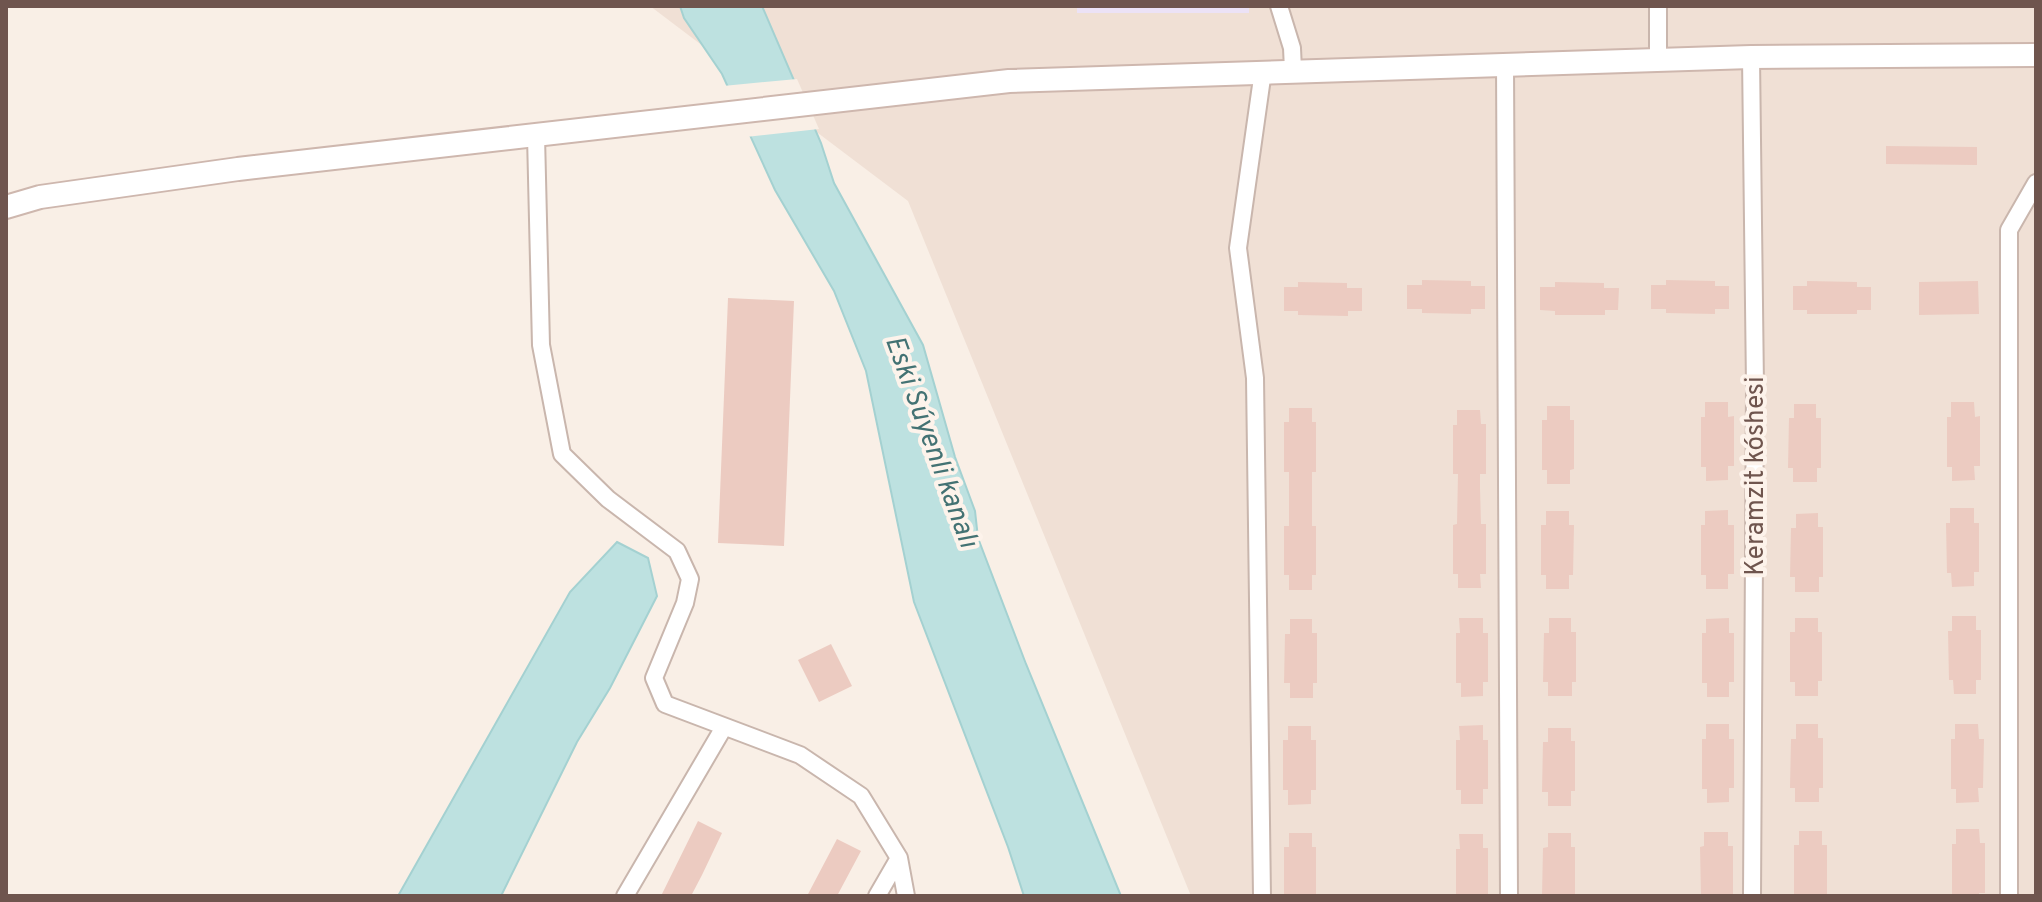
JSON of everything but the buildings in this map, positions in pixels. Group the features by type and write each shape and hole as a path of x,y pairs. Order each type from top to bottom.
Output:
{"street":[{"path":"1279,6 1292,48 1293,70"},
{"path":"1658,6 1658,59"},
{"path":"6,207 40,197 165,178 1009,81 1658,59 2036,55"},
{"name":"Keramzit kóshesi","path":"1751,57 1755,387 1752,896"},
{"path":"1505,64 1509,896"},
{"path":"1262,896 1255,378 1238,248 1263,71"},
{"path":"536,136 541,345 562,454 608,499 677,551 690,579 685,603 654,678 665,704 800,755 861,796 899,858 906,896"},
{"path":"2009,896 2009,230 2036,183"},
{"path":"625,896 724,727"},
{"path":"877,896 899,858"}],"shaded area":[{"path":"650,6 2036,6 2036,896 1191,896 908,201"},
{"path":"1077,6 1249,6 1249,13 1077,13"}],"water":[{"name":"Eski Súyenli kanalı","path":"680,6 762,6 821,143 834,183 923,345 955,457 975,511 978,538 1121,896 1024,896 914,602 866,371 834,291 775,190 722,74 684,18"},
{"path":"617,542 648,558 657,596 610,688 577,742 501,896 398,896 570,592"}],"pier":[{"path":"797,79 819,129 746,137 723,86"}]}
